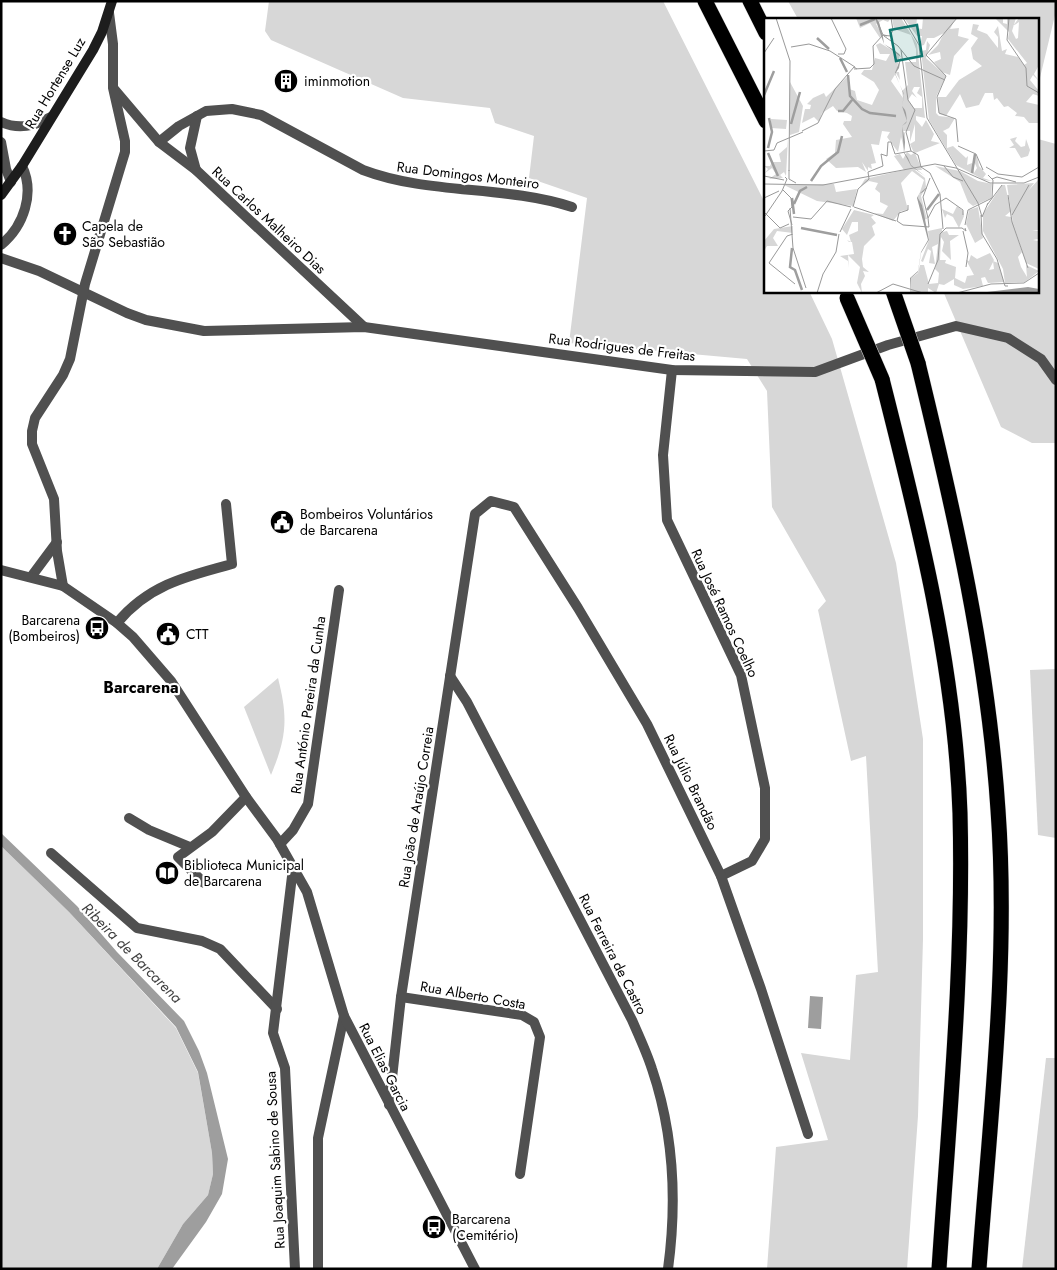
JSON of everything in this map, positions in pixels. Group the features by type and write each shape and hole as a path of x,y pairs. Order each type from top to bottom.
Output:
{"highway":[{"path":"705,1 764,117"},
{"path":"750,1 764,29"},
{"path":"893,292 918,363 956,521 982,660 998,811 1001,956 979,1269"},
{"path":"846,294 882,379 918,523 947,671 960,812 961,953 939,1269"}],"main road":[{"name":"Rua Hortense Luz","path":"1,195 22,166 93,50 109,13 112,1"}],"street":[{"path":"63,586 54,499 32,444 32,431 35,418 63,375 70,360 83,290 125,152 125,141 113,88 113,44 109,13"},
{"path":"113,88 159,142 196,170"},
{"name":"Rua Domingos Monteiro","path":"159,142 178,126 206,111 218,109 245,111 261,115 363,170 380,176 398,181 507,192 572,207"},
{"name":"Rua Carlos Malheiro Dias","path":"197,116 190,148 196,170 364,327"},
{"path":"1,122 12,127 28,127 51,117"},
{"path":"1,142 11,182"},
{"path":"1,245 15,232 26,208 28,178 22,166"},
{"name":"Rua Rodrigues de Freitas","path":"1,258 39,271 83,290 127,313 146,320 190,329 220,331 364,327 672,370 815,372 888,345 956,326 1008,338 1041,359 1056,380"},
{"name":"Rua José Ramos Coelho","path":"672,370 663,455 667,520 741,676 766,788 765,839 752,861 722,876"},
{"name":"Rua Júlio Brandão","path":"475,514 491,501 514,507 578,608 647,724 722,876 808,1134"},
{"path":"117,622 132,605 162,587 187,576 232,564 226,504"},
{"name":"Rua João de Araújo Correia","path":"389,1106 401,996 475,514"},
{"path":"27,576 57,542"},
{"path":"1,570 63,586 117,622 133,637 171,681 246,797 280,844 293,868"},
{"name":"Rua António Pereira da Cunha","path":"280,844 293,830 308,804 339,590"},
{"name":"Rua Ferreira de Castro","path":"450,676 467,702 623,1002 652,1069 667,1123 672,1160 673,1232 668,1269"},
{"path":"204,883 178,857 212,832 246,797"},
{"path":"129,818 149,830 190,847"},
{"path":"50,853 137,928 202,941 220,949 277,1009"},
{"name":"Rua Joaquim Sabino de Sousa","path":"293,868 273,1033 286,1068 295,1269"},
{"name":"Rua Elias Garcia","path":"293,868 307,892 344,1016 475,1269"},
{"name":"Rua Alberto Costa","path":"401,996 522,1015 534,1022 540,1037 520,1174"},
{"path":"318,1269 318,1138 344,1016"}],"shaded area":[{"path":"269,1 663,1 764,201 764,292 809,292 832,339 896,563 923,739 923,939 918,1116 907,1269 767,1269 776,1147 828,1140 801,1053 850,1060 856,975 878,972 866,756 851,761 818,610 826,601 772,507 767,391 747,359 569,343 587,198 529,178 534,136 495,123 490,108 403,98 271,40 265,31"},
{"path":"788,1 1056,1 1056,11 1040,78 1040,18 797,18"},
{"path":"1040,140 1056,144 1056,443 1032,443 1001,427 943,292 1040,292"},
{"path":"1056,669 1056,838 1038,835 1030,670"},
{"path":"278,678 283,705 284,727 283,738 271,775 244,707"},
{"path":"1,833 77,906 117,952 184,1021 199,1051 207,1073 228,1159 222,1194 206,1222 172,1269 157,1269 183,1224 208,1195 213,1174 212,1153 198,1072 176,1027 69,912 1,846"},
{"path":"1,846 69,912 176,1028 198,1073 212,1153 213,1174 208,1195 183,1224 157,1269 1,1269"},
{"path":"810,996 823,997 821,1029 808,1028"},
{"path":"1046,1058 1056,1058 1056,1269 1022,1269"}],"place":[{"name":"iminmotion","path":"286,81"},
{"name":"Capela de São Sebastião","path":"65,234"},
{"name":"Bombeiros Voluntários de Barcarena","path":"282,522"},
{"name":"Barcarena (Bombeiros)","path":"97,628"},
{"name":"CTT","path":"168,634"},
{"name":"Biblioteca Municipal de Barcarena","path":"167,873"},
{"name":"Barcarena (Cemitério)","path":"434,1227"}],"district":[{"name":"Barcarena","path":"141,687"}],"water label":[{"name":"Ribeira de Barcarena","path":"132,953"}]}
